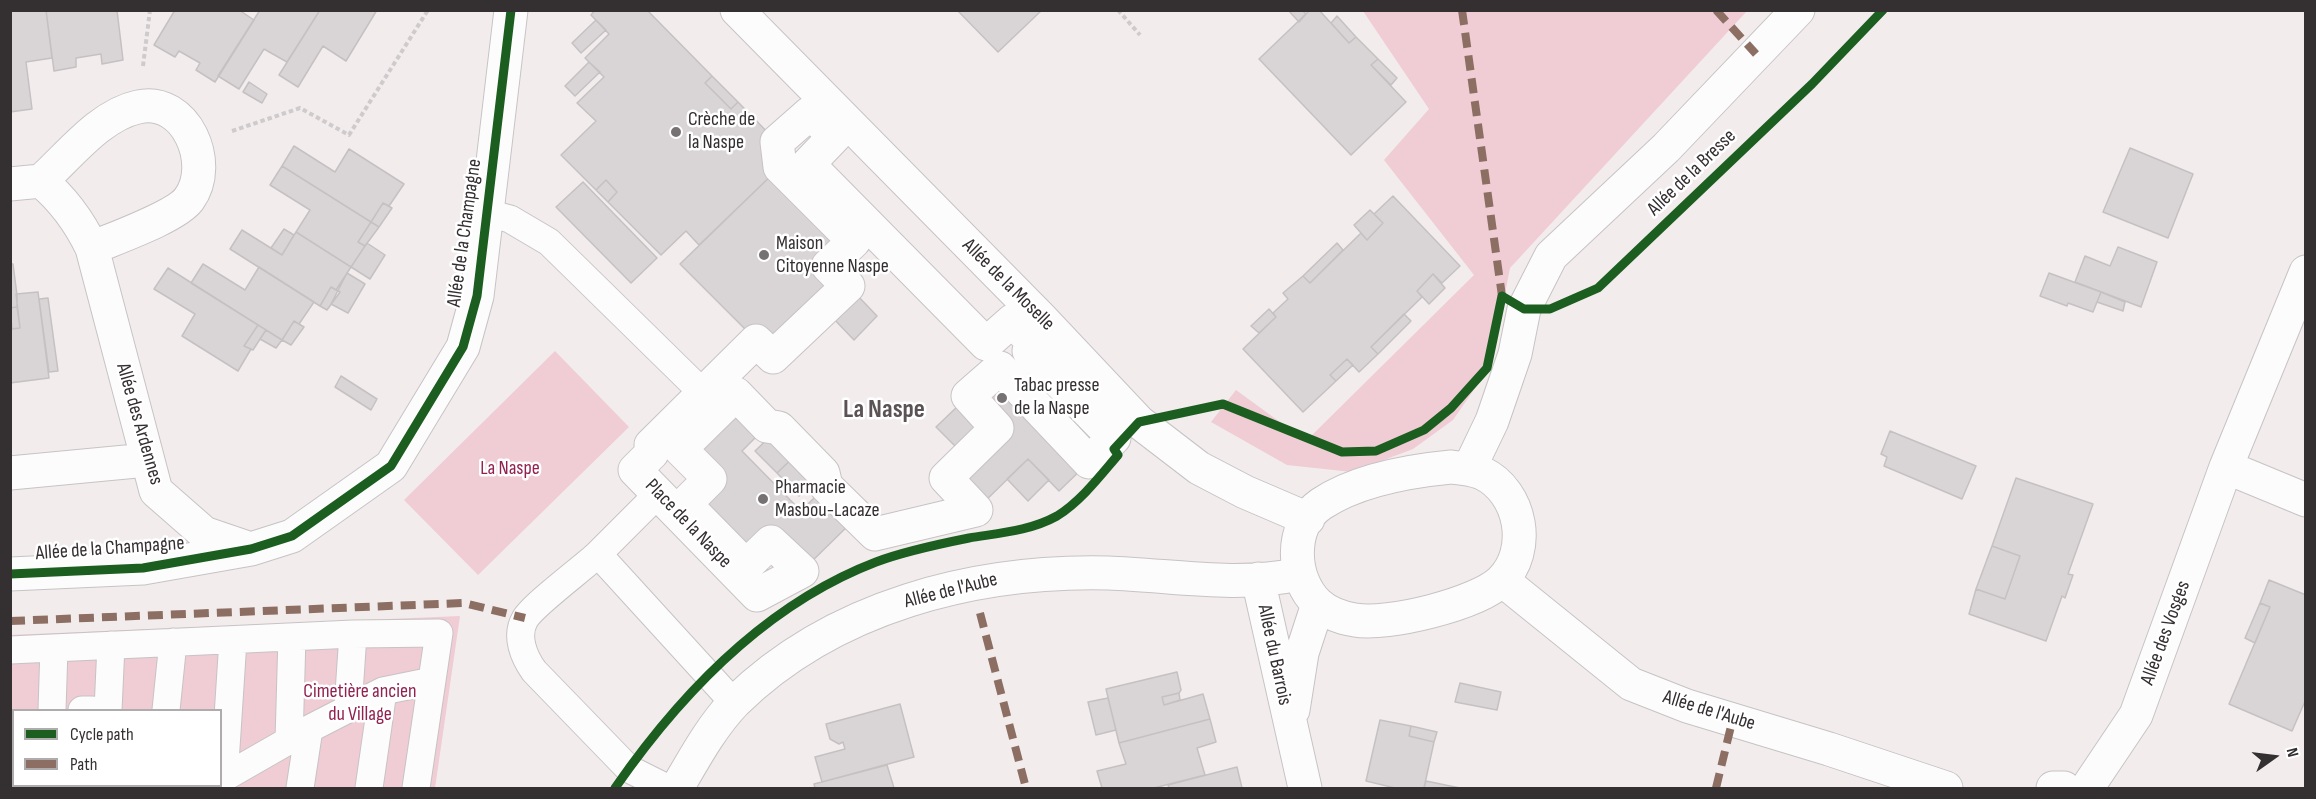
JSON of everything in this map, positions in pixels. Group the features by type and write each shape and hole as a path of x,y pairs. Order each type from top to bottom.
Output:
{"street":[{"name":"Allée de la Champagne","path":"10,574 143,568 251,549 292,536 391,466 463,347 477,296 511,10"},
{"name":"Allée de la Moselle","path":"737,10 1040,317 1139,422 1199,468 1245,492 1308,519"},
{"name":"Allée de la Bresse","path":"1470,469 1492,421 1515,354 1524,309 1551,256 1666,148 1798,10"},
{"path":"92,248 172,213 188,201 198,183 201,161 195,143 180,119 161,107 139,106"},
{"name":"Allée des Ardennes","path":"26,182 115,117 139,106"},
{"name":"Place de la Naspe","path":"810,113 835,136 808,164 986,344 1012,321 1035,344 1029,351 1114,438 1089,462 1000,368 968,396 997,428 946,478 976,510 875,534 826,486 823,473 779,428 767,426 736,394 680,449 710,479 685,504 746,566 771,542 802,571 757,595 635,470 652,453 651,444 704,393 756,341 773,357 848,286 828,266 854,241 780,167 777,142 810,113"},
{"name":"Allée des Ardennes","path":"26,182 59,196 72,212 92,248 156,491 178,513 204,533 251,549"},
{"name":"Allée des Vosges","path":"2086,789 2136,715 2226,467 2306,272"},
{"path":"10,473 147,460"},
{"path":"1451,467 1470,469 1495,482 1515,511 1520,548 1514,565 1502,580 1472,598 1377,622 1337,616 1318,604 1299,574 1297,555 1300,535 1308,519 1319,506 1340,493 1362,485 1427,469 1451,467"},
{"path":"2226,467 2306,500"},
{"name":"Allée de l'Aube","path":"677,789 714,727 734,703 763,677 837,630 878,611 972,582 1008,576 1110,573 1193,580 1258,579 1299,574"},
{"name":"Allée du Barrois","path":"1258,579 1305,789"},
{"name":"Allée de l'Aube","path":"1502,580 1631,684 1687,706 1818,745 1946,789"},
{"name":"Allée du Barrois","path":"1291,731 1295,687 1318,604"},
{"path":"2053,789 2064,789"}],"lane":[{"path":"487,213 510,219 549,242 704,393"},
{"path":"654,498 598,554 525,618 520,637 522,647 534,671 629,769 667,789"},
{"path":"598,554 734,703"},
{"path":"10,650 353,634 439,633 416,789"},
{"path":"348,708 353,634"},
{"path":"292,638 299,734 300,789"},
{"path":"222,733 233,640"},
{"path":"166,709 173,642"},
{"path":"108,709 111,645"},
{"path":"52,709 54,648"},
{"path":"222,779 299,734 383,690 432,681"},
{"path":"369,789 383,690"}],"path":[{"path":"139,106 150,10"},
{"path":"195,143 300,108 349,135 428,10"},
{"path":"1118,10 1140,35"}],"green space":[{"path":"1363,11 1747,11 1510,268 1491,365 1453,420 1413,449 1352,472 1287,465 1211,422 1236,390 1306,441 1474,275 1384,160 1429,109"},
{"name":"La Naspe","path":"555,351 629,427 478,575 404,500"},
{"name":"Cimetière ancien du Village","path":"460,616 435,788 11,788 10,635"}],"building":[{"path":"10,10 46,10 52,58 26,62 32,109 10,112"},
{"path":"46,10 117,10 123,60 102,64 101,54 76,58 76,67 54,71"},
{"path":"175,10 239,10 254,20 215,82 196,70 200,63 179,51 175,57 154,45"},
{"path":"260,10 320,10 287,62 264,49 239,89 218,76"},
{"path":"320,10 377,10 346,61 323,46 298,87 279,75"},
{"name":"Crèche de la Naspe","path":"595,10 647,10 712,76 705,83 731,109 738,102 777,142 778,169 699,245 686,231 661,255 608,202 617,192 606,180 596,190 561,155 596,121 577,103 604,77 585,58 609,34 591,15"},
{"path":"957,10 1042,10 998,52"},
{"path":"1288,10 1302,10 1306,14 1299,22"},
{"path":"1310,10 1319,10 1349,43 1356,37 1378,59 1371,65 1406,102 1351,155 1259,59"},
{"path":"1337,16 1356,37 1349,43 1331,23"},
{"path":"596,20 606,30 581,53 572,43"},
{"path":"1378,59 1397,78 1391,85 1371,65"},
{"path":"589,62 600,72 575,96 565,86"},
{"path":"712,76 738,102 731,109 705,83"},
{"path":"249,82 267,94 262,103 243,92"},
{"path":"294,146 335,172 349,149 404,184 389,206 383,203 371,222 282,166"},
{"path":"2130,148 2193,174 2168,238 2103,212"},
{"path":"282,166 371,222 358,242 365,246 351,267 296,232 310,210 270,185"},
{"name":"Maison Citoyenne Naspe","path":"778,169 854,241 848,286 773,357 680,264"},
{"path":"606,180 617,192 608,202 596,190"},
{"path":"583,182 657,258 631,283 556,207"},
{"path":"1393,196 1460,266 1442,283 1433,274 1417,291 1422,297 1371,347 1378,354 1359,372 1347,359 1330,375 1336,381 1303,412 1243,349 1276,317 1273,313 1288,299 1283,293 1303,276 1310,283 1361,233 1367,240 1383,223 1374,214"},
{"path":"383,203 392,208 379,227 371,222"},
{"path":"1370,210 1383,223 1367,240 1354,225"},
{"path":"371,222 379,227 365,246 358,242"},
{"path":"284,229 294,235 282,255 271,248"},
{"path":"242,230 282,255 296,232 351,267 336,290 331,287 320,306 230,249"},
{"path":"367,243 385,255 370,279 351,267"},
{"path":"1337,243 1343,250 1310,283 1303,276"},
{"path":"2118,247 2157,262 2141,307 2075,282 2085,256 2110,266"},
{"path":"10,264 13,264 17,307 10,308"},
{"path":"203,264 245,290 259,267 314,302 299,324 294,321 282,340 191,283"},
{"path":"168,268 258,325 244,346 251,349 238,371 182,336 195,314 154,289"},
{"path":"347,273 365,284 348,313 331,304"},
{"path":"2049,273 2101,292 2093,312 2040,296"},
{"path":"1433,274 1445,288 1429,304 1417,291"},
{"path":"331,287 340,292 327,310 320,306"},
{"path":"38,292 49,378 10,383 10,329 20,328 16,294"},
{"path":"2101,292 2125,302 2123,311 2097,302"},
{"path":"855,293 877,316 854,340 831,316"},
{"path":"48,298 58,371 49,372 39,299"},
{"path":"17,307 20,328 12,329 10,308"},
{"path":"1269,309 1276,317 1259,333 1251,326"},
{"path":"1404,314 1411,321 1378,354 1371,347"},
{"path":"294,321 304,327 291,345 282,340"},
{"path":"258,325 266,330 253,350 244,346"},
{"path":"266,330 282,340 276,348 260,339"},
{"path":"1347,359 1353,365 1336,381 1330,375"},
{"path":"1000,368 1089,462 1059,491 1028,459 976,510 946,478 997,428 968,396"},
{"path":"341,376 377,399 371,410 335,387"},
{"path":"736,394 767,426 742,451 801,511 826,486 857,517 802,571 771,542 746,566 685,504 710,479 680,449"},
{"path":"960,404 983,427 959,450 936,427"},
{"path":"779,428 801,450 777,473 755,451"},
{"path":"1890,431 1976,466 1962,499 1884,466 1887,457 1881,454"},
{"path":"801,450 823,473 799,496 777,473"},
{"path":"1028,459 1049,480 1028,501 1007,479"},
{"path":"2016,478 2093,504 2068,574 2073,575 2065,598 2062,596 2046,641 1969,614 1976,589 2005,599 2020,556 1992,546"},
{"path":"1992,546 2020,556 2005,599 1976,589"},
{"path":"2269,580 2306,595 2306,699 2292,731 2229,704 2270,607 2260,603"},
{"path":"2260,603 2270,607 2255,643 2245,638"},
{"path":"1177,672 1181,690 1179,693 1162,697 1164,705 1203,694 1210,719 1119,743 1106,689"},
{"path":"1460,683 1501,692 1497,710 1455,702"},
{"path":"1179,693 1180,700 1164,705 1162,697"},
{"path":"1108,698 1116,730 1096,735 1088,702"},
{"path":"900,704 914,757 822,782 815,757 845,749 843,742 839,744 830,739 826,724"},
{"path":"1210,719 1216,742 1197,748 1205,775 1154,788 1102,788 1097,771 1126,764 1119,743"},
{"path":"1380,720 1411,726 1409,736 1434,742 1424,788 1395,788 1366,781"},
{"path":"1411,726 1437,732 1434,742 1409,736"},
{"path":"887,765 894,788 815,788 814,784"},
{"path":"1237,767 1242,788 1169,788 1168,785"},
{"path":"1426,781 1460,788 1424,788"}],"marked path":[{"path":"1462,10 1502,296"},
{"path":"1716,10 1756,54"},
{"path":"10,621 464,603 525,618"},
{"path":"980,613 1026,788"},
{"path":"1716,788 1733,718"}],"cycle path":[{"path":"10,574 143,568 251,549 292,536 391,466 463,347 477,296 511,10"},
{"path":"615,788 668,719 698,686 762,627 798,602 836,580 876,562 910,551 1025,528 1057,516 1082,496 1097,480 1118,455 1114,449 1139,422 1223,404 1342,452 1376,451 1424,430 1451,408 1487,368 1502,296 1524,309 1550,309 1598,288 1812,84 1883,10"}],"place":[{"name":"Crèche de la Naspe","path":"676,132"},
{"name":"Maison Citoyenne Naspe","path":"764,255"},
{"name":"Tabac presse de la Naspe","path":"1002,398"},
{"name":"Pharmacie Masbou-Lacaze","path":"763,499"}],"district":[{"name":"La Naspe","path":"884,410"}]}
